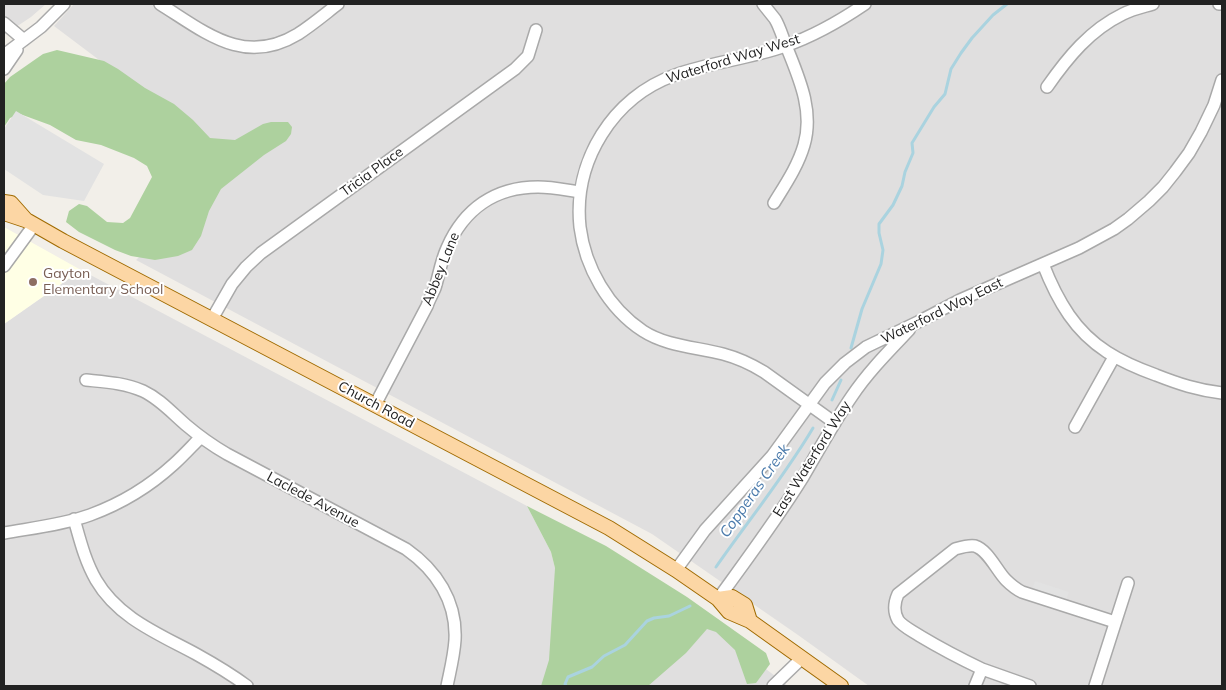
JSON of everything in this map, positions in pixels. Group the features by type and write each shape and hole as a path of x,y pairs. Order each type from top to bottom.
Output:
{"main road":[{"name":"Church Road","path":"4,202 11,203 31,223"},
{"name":"Church Road","path":"4,213 31,223 609,528 718,598 732,597 744,605 750,621 841,686"}],"street":[{"path":"4,55 41,26 64,4"},
{"path":"160,4 221,41 246,47 256,47 275,44 297,34 338,4"},
{"path":"763,4 776,21 797,73 807,113 807,131 804,144 798,160 774,203"},
{"name":"Waterford Way West","path":"834,422 752,365 736,358 658,338 630,320 608,296 591,268 582,238 579,206 580,192 584,172 602,132 624,106 639,93 657,82 675,75 786,46 821,31 865,4"},
{"path":"1047,87 1073,53 1098,29 1124,14 1153,4"},
{"path":"4,23 24,40"},
{"name":"Tricia Place","path":"212,319 232,284 260,253 515,69 528,56 536,30"},
{"path":"4,69 24,40"},
{"name":"Waterford Way East","path":"676,570 705,530 772,456 831,376 845,362 866,347 960,300 1079,248 1128,219 1156,194 1175,172 1201,132 1214,105 1222,80"},
{"name":"Abbey Lane","path":"375,405 434,290 446,249 461,222 476,208 492,198 519,188 539,187 580,192"},
{"path":"4,266 31,223"},
{"path":"1043,264 1059,300 1070,317 1095,343 1114,358 1184,386 1222,393"},
{"name":"East Waterford Way","path":"718,598 787,502 834,422 862,383 913,324"},
{"path":"1075,427 1114,358"},
{"name":"Laclede Avenue","path":"86,380 122,384 158,399 210,444 406,549 426,565 446,593 453,617 455,638 447,686"},
{"path":"4,533 61,523 107,508 146,486 174,464 200,437"},
{"path":"74,519 86,560 96,581 126,615 226,671 247,686"},
{"path":"1030,686 982,669 941,649 906,627 900,622 894,607 898,594 955,549 976,546 985,552 1006,580 1022,592 1115,622"},
{"path":"1094,686 1128,583"},
{"path":"773,686 802,658"},
{"path":"974,686 982,669"}],"shaded area":[{"path":"4,4 46,4 31,17 4,35"},
{"path":"74,4 1222,4 1222,686 869,686 652,534 136,260 236,163 54,26"},
{"path":"16,111 104,164 84,201 43,195 4,169 4,129"},
{"name":"Gayton Elementary School","path":"4,227 81,270 4,324"},
{"path":"81,270 527,506 551,552 555,568 554,686 4,686 4,324"},
{"path":"1035,581 1069,592 1066,601 1032,590"},
{"path":"710,626 788,686 634,686"}],"green space":[{"path":"57,50 104,61 118,69 145,88 174,104 210,138 235,140 263,124 271,122 288,122 292,127 291,134 286,141 264,155 221,189 209,211 201,236 192,250 178,256 155,260 131,256 79,232 66,222 69,211 79,204 87,206 107,222 123,223 130,218 152,177 147,166 134,158 101,145 76,140 50,125 20,114 10,118 4,127 4,84 10,77 43,54"},
{"path":"527,506 606,546 687,597 766,653 770,664 756,683 747,684 735,650 716,632 707,629 686,653 648,686 541,686 549,660 555,568 551,552"}],"waterway":[{"name":"Copperas Creek","path":"851,348 862,309 881,264 883,250 879,224 893,205 902,186 905,172 913,153 912,143 934,107 945,94 951,69 961,53 993,15 1007,4"},
{"name":"Copperas Creek","path":"832,400 841,380"},
{"name":"Copperas Creek","path":"716,567 778,481 813,428"},
{"name":"Copperas Creek","path":"566,686 568,677 592,667 604,656 625,645 647,621 669,616 690,606"}],"place":[{"name":"Gayton Elementary School","path":"33,282"}]}
